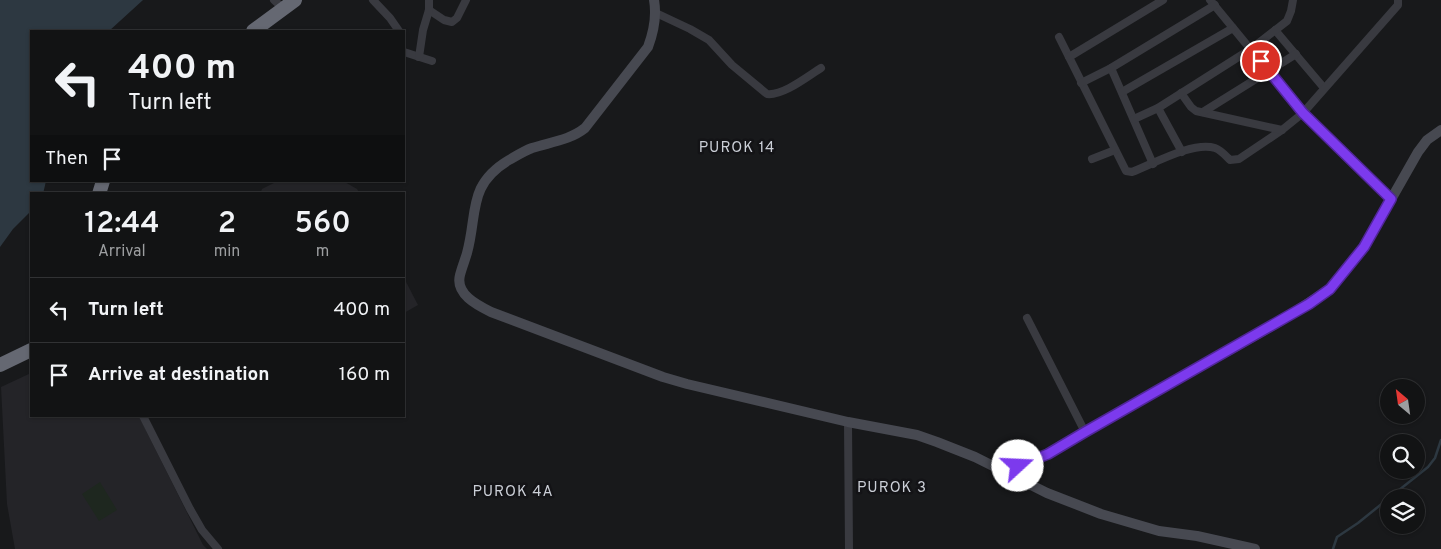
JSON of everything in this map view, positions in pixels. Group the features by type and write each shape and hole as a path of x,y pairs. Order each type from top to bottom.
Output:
{"highway":[{"path":"254,30 279,5 295,0"},
{"path":"6,362 30,350"}],"street":[{"path":"373,0 398,30"},
{"path":"419,57 423,30 429,10 429,0"},
{"path":"429,10 444,20 452,22 457,18 466,0"},
{"path":"654,0 656,13 654,32 648,47 585,128 571,137 519,154 500,165 486,178 478,196 469,246 460,275 460,286 469,299 491,312 663,377 848,422 924,437 975,457 1002,472 1076,506 1159,531 1197,536 1255,549"},
{"path":"1069,57 1163,0"},
{"path":"1134,119 1158,108 1251,49 1287,20 1293,0"},
{"path":"1059,37 1115,150 1129,173 1182,152 1206,146 1215,148 1234,161 1282,130 1303,113 1393,12 1398,5 1398,0"},
{"path":"1081,83 1111,68 1212,3 1303,113 1391,199"},
{"path":"656,13 690,28 709,40 732,65 767,94 773,94 792,86 821,68"},
{"path":"1122,92 1234,28"},
{"path":"1275,30 1324,88"},
{"path":"405,52 432,61"},
{"path":"1203,112 1296,54"},
{"path":"1111,68 1153,164"},
{"path":"1181,93 1196,111 1282,130"},
{"path":"1158,108 1182,152"},
{"path":"1002,472 1048,454 1278,322 1330,289 1364,247 1408,169 1427,140 1441,130"},
{"path":"1092,159 1115,150"},
{"path":"1027,318 1085,432"},
{"path":"144,417 202,530 218,549"},
{"path":"848,422 849,549"}],"shaded area":[{"path":"0,0 143,0 110,30 30,30 30,182 46,182 43,192 30,192 30,212 13,229 0,247"},
{"path":"276,182 345,182 359,192 261,192 262,189"},
{"path":"405,280 418,305 405,312"},
{"path":"30,373 30,417 139,417 203,545 207,549 15,549 7,504 1,387"},
{"path":"100,482 117,510 99,521 82,494"}],"waterway":[{"path":"1400,489 1428,467 1435,458 1441,440"},
{"path":"1333,549 1337,537 1380,505"}],"district":[{"name":"PUROK 14","path":"737,147"},
{"name":"PUROK 3","path":"892,487"},
{"name":"PUROK 4A","path":"513,491"}],"route":[{"path":"1018,466 1048,454 1309,304 1330,289 1364,247 1391,199 1303,113 1261,61"}]}
